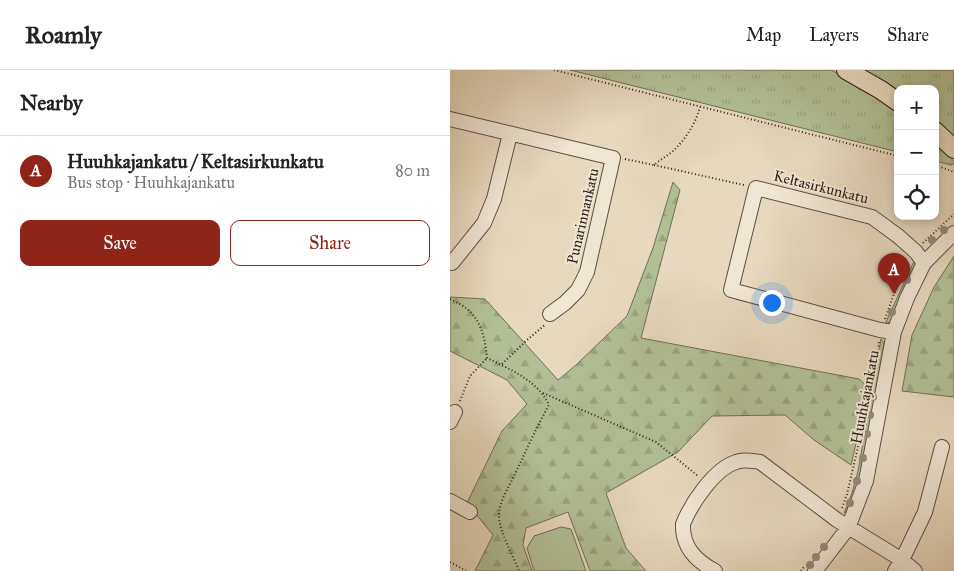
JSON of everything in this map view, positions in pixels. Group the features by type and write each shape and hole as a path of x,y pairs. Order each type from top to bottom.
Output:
{"main road":[{"path":"854,72 894,99"},
{"path":"939,135 954,149"}],"street":[{"name":"Punarinnankatu","path":"450,119 613,158 587,272 578,290 550,314"},
{"path":"452,263 484,223 494,199 510,134"},
{"name":"Keltasirkunkatu","path":"894,332 880,330 731,290 756,188 872,217 898,236 916,252 924,263"},
{"name":"Huuhkajankatu","path":"815,571 848,528 866,481 894,332 907,298 924,263 954,233"},
{"path":"898,565 925,512 942,446"},
{"path":"715,571 694,557 687,548 682,532 686,517 707,484 724,468 736,462 749,460 760,462 898,565 916,571"},
{"path":"450,501 470,512"}],"path":[{"path":"554,70 894,155"},
{"path":"654,165 673,151 684,138 697,118 700,107"},
{"path":"630,160 756,188"},
{"path":"939,167 954,172"},
{"path":"450,299 458,302 478,319 484,338 487,358"},
{"path":"502,364 527,340 550,322 550,314"},
{"path":"487,358 502,364 543,393 656,442 707,484"},
{"path":"453,417 470,376 487,358"},
{"path":"519,571 509,544 502,534 498,516 503,499 527,446 549,405 543,393"},
{"path":"450,562 466,571"}],"green space":[{"path":"570,70 831,70 859,84 894,106 894,151"},
{"path":"861,70 954,70 954,137 939,126 939,85 894,85 894,91"},
{"path":"939,148 954,161 954,164 939,162"},
{"path":"673,182 680,190 641,338 859,379 869,388 851,465 814,440 785,415 712,416 678,452 606,493 626,548 646,571 590,571 568,512 526,528 523,545 532,571 475,571 493,535 467,503 502,431 527,404 507,380 450,351 450,297 485,299 558,380 627,316 653,248"},
{"path":"954,256 954,397 902,391 912,335 934,287"},
{"path":"915,259 916,264 890,322 885,324"},
{"path":"881,339 884,343 862,471 849,509 844,513 858,471"},
{"path":"561,527 571,529 586,571 534,571 527,548 534,536"}],"place":[{"name":"Huuhkajankatu / Keltasirkunkatu","path":"894,294"}]}
